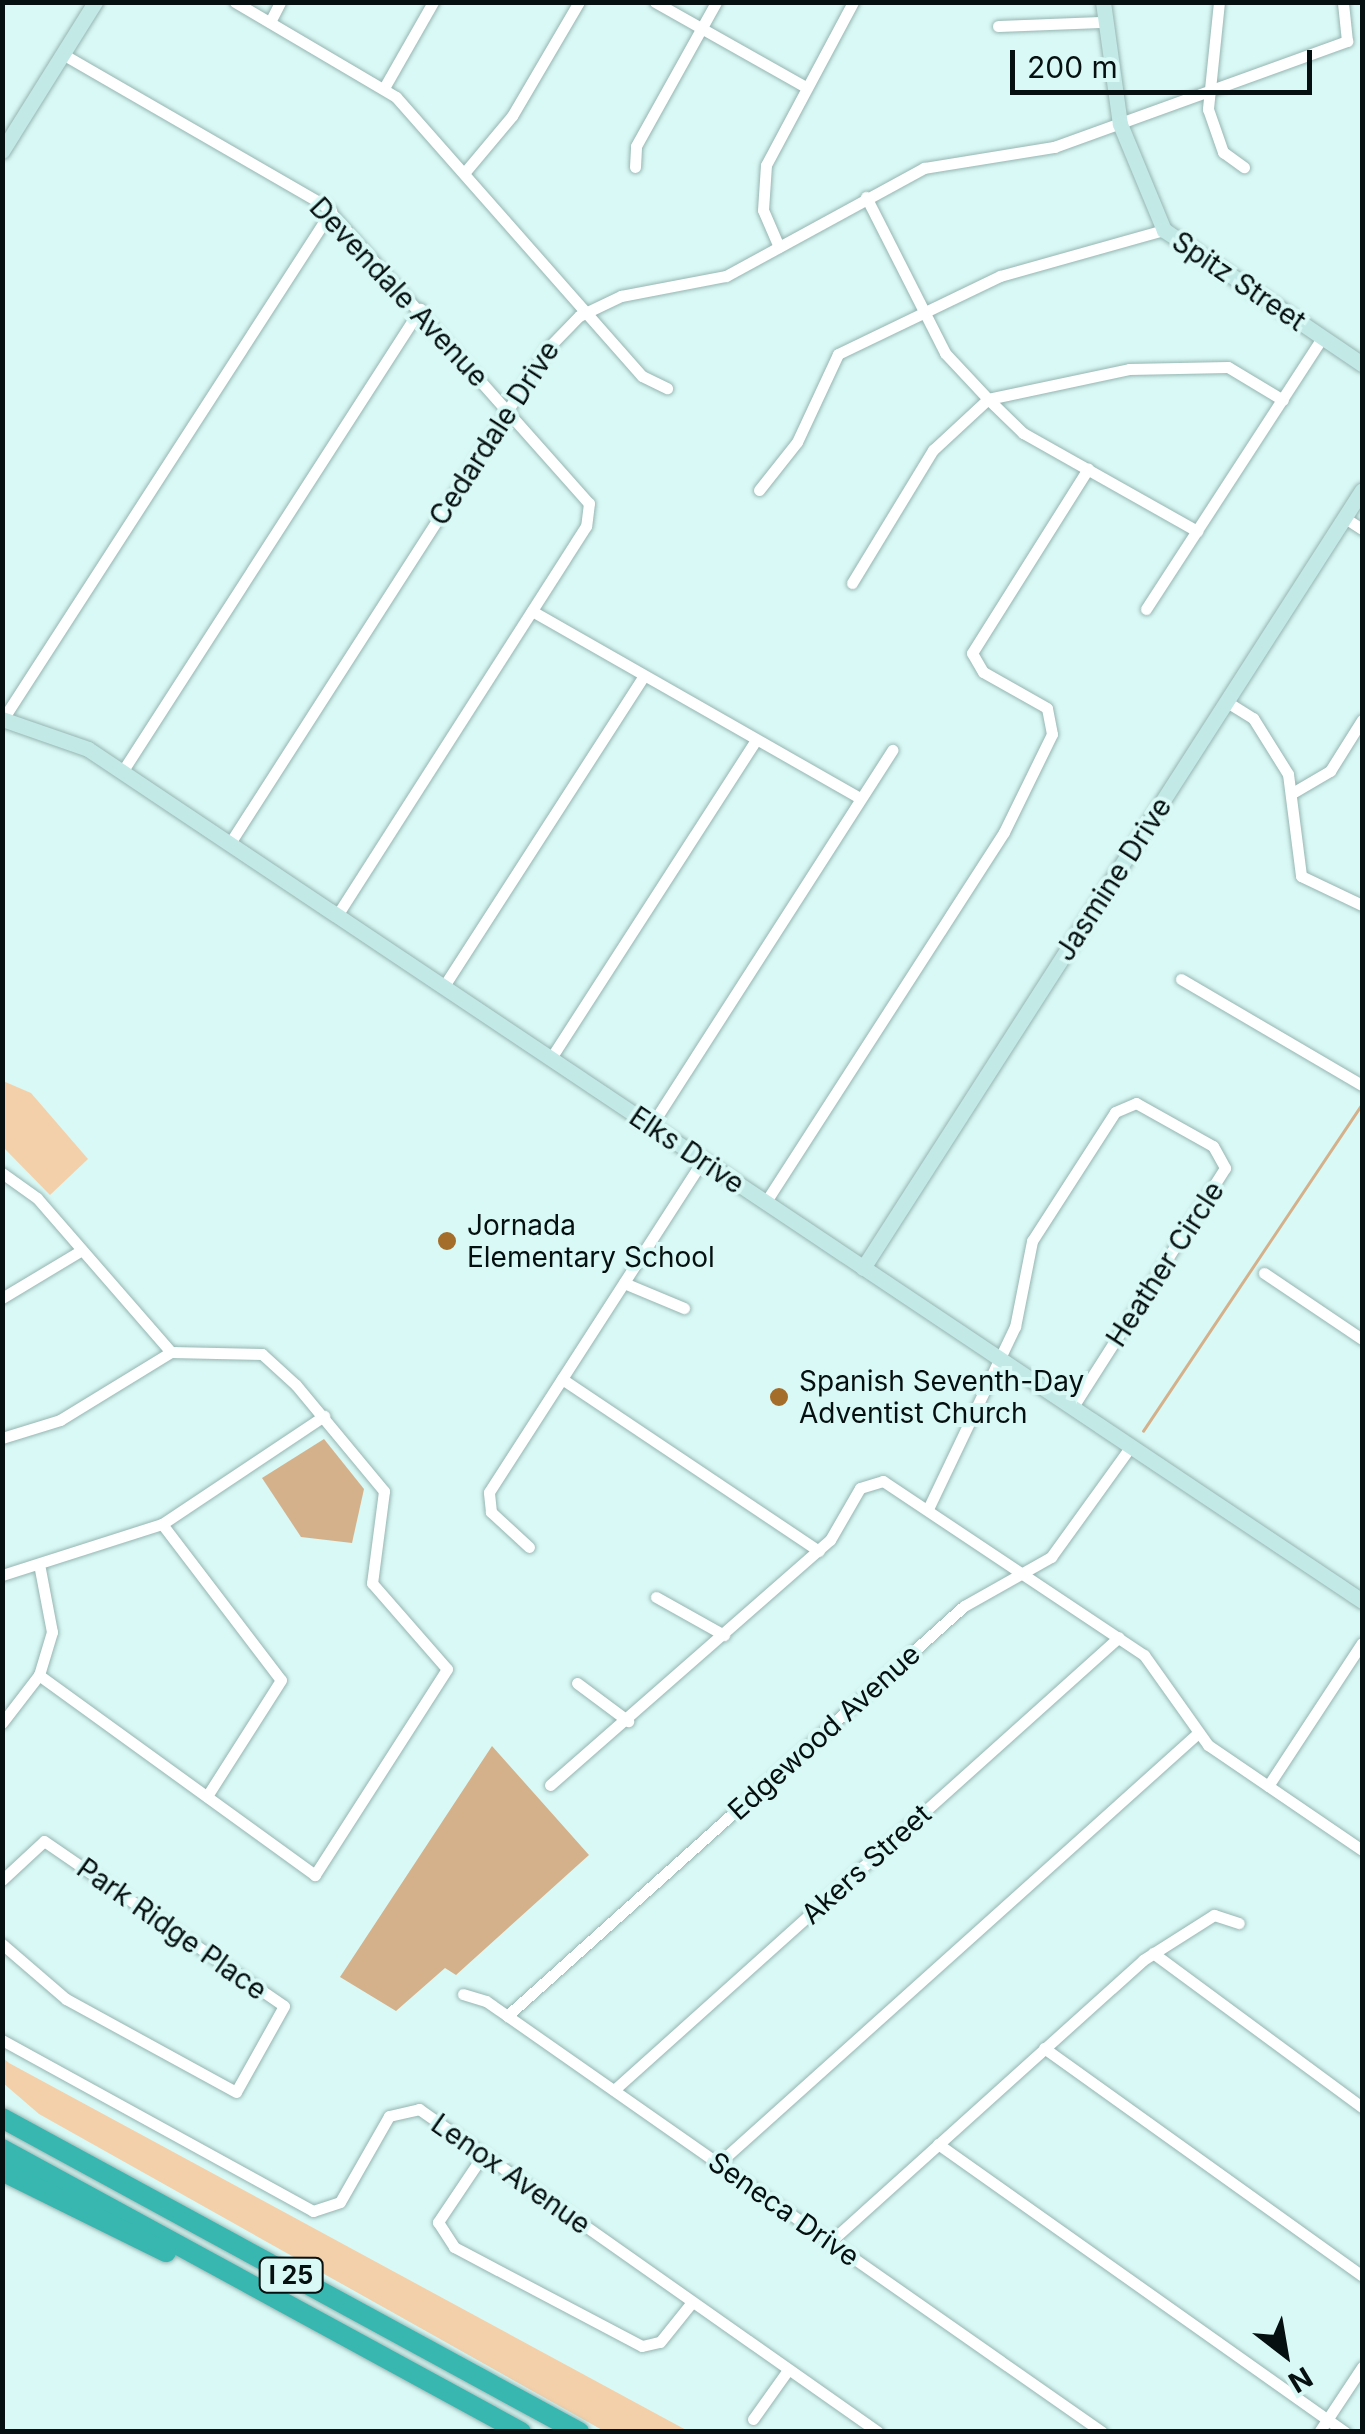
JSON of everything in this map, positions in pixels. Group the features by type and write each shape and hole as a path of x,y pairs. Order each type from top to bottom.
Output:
{"highway":[{"path":"2,2103 132,2191"},
{"name":"I 25","path":"2,2118 579,2432"},
{"name":"I 25","path":"2,2149 521,2432"},
{"path":"2,2171 294,2307"},
{"path":"2,2180 64,2203"}],"main road":[{"path":"2,151 66,56 95,2"},
{"name":"Spitz Street","path":"1104,2 1102,22 1120,124 1164,230 1362,364"},
{"name":"Jasmine Drive","path":"863,1268 1362,490"},
{"name":"Elks Drive","path":"3,719 73,740 1362,1601"}],"street":[{"path":"236,2 384,88 465,172 646,379 668,388"},
{"path":"270,22 280,2"},
{"path":"384,88 434,2"},
{"path":"465,172 512,116 579,2"},
{"path":"655,2 806,87"},
{"path":"635,167 636,146 716,2"},
{"path":"779,247 763,210 764,174 853,2"},
{"path":"1219,2 1206,94 1223,152 1244,167"},
{"path":"585,312 716,280 866,197 937,164 1032,152 1206,94 1347,41 1343,2"},
{"path":"998,26 1102,22"},
{"name":"Devendale Avenue","path":"66,56 330,211 508,409 591,511 532,612"},
{"path":"866,197 921,308 988,400 1023,433 1197,531"},
{"path":"3,719 330,211"},
{"path":"759,490 797,442 838,354 921,308 1164,230"},
{"path":"122,772 420,309"},
{"name":"Cedardale Drive","path":"230,843 553,341 585,312"},
{"path":"1146,608 1322,338"},
{"path":"852,583 932,450 988,400 1130,369 1228,367 1283,400"},
{"path":"765,1203 1004,832 1058,717 967,659 1088,469"},
{"path":"1345,518 1362,529"},
{"path":"337,915 532,612 860,798"},
{"path":"444,986 644,676"},
{"path":"1227,702 1274,745 1294,792 1292,858 1301,876 1362,905"},
{"path":"1294,792 1330,770 1362,720"},
{"path":"551,1058 756,740"},
{"path":"650,1126 892,750"},
{"path":"1181,979 1362,1085"},
{"name":"Heather Circle","path":"1000,1359 1017,1320 1028,1248 1118,1108 1136,1103 1213,1146 1224,1173 1072,1408"},
{"path":"529,1548 487,1498 702,1161"},
{"path":"2,1173 82,1250 171,1352"},
{"path":"2,1298 82,1250"},
{"path":"1264,1273 1362,1339"},
{"path":"624,1283 684,1308"},
{"path":"2,1438 60,1420 171,1352 262,1354 324,1416 384,1491 372,1583 447,1669 314,1875 39,1676"},
{"path":"928,1510 1000,1359"},
{"path":"562,1379 819,1551"},
{"path":"2,1575 40,1569 162,1524 324,1416"},
{"name":"Edgewood Avenue","path":"507,2016 964,1606 1025,1574 1066,1541 1131,1446"},
{"path":"550,1785 819,1551 872,1482 928,1510 1158,1667 1198,1734 1362,1850"},
{"path":"162,1524 281,1680 207,1796"},
{"path":"2,1723 39,1676 52,1632 40,1569"},
{"path":"656,1597 724,1635"},
{"name":"Akers Street","path":"614,2090 1118,1637"},
{"path":"1268,1786 1362,1643"},
{"path":"577,1684 628,1721"},
{"path":"719,2163 1198,1734"},
{"name":"Park Ridge Place","path":"2,1880 44,1841 284,2006 236,2092 66,1999 2,1944"},
{"path":"830,2242 1153,1953 1219,1914 1239,1923"},
{"path":"1153,1953 1362,2107"},
{"name":"Seneca Drive","path":"463,1994 507,2016 1102,2432"},
{"name":"Lenox Avenue","path":"2,2040 313,2211 340,2202 389,2116 404,2106 482,2155 878,2432"},
{"path":"1044,2048 1362,2276"},
{"path":"938,2144 1345,2432"},
{"path":"482,2155 438,2222 454,2248 642,2346 660,2342 692,2302"},
{"path":"1320,2432 1362,2368"},
{"path":"754,2418 788,2370"}],"shaded area":[{"path":"3,1081 31,1093 88,1159 50,1195 3,1147"},
{"path":"324,1439 364,1489 352,1543 301,1537 262,1478"},
{"path":"492,1746 589,1855 456,1975 445,1968 396,2011 340,1977"},
{"path":"2,2057 688,2431 604,2431 39,2114 3,2083"}],"waterway":[{"path":"1143,1431 1362,1104"}],"place":[{"name":"Jornada Elementary School","path":"447,1241"},
{"name":"Spanish Seventh-Day Adventist Church","path":"779,1397"}]}
